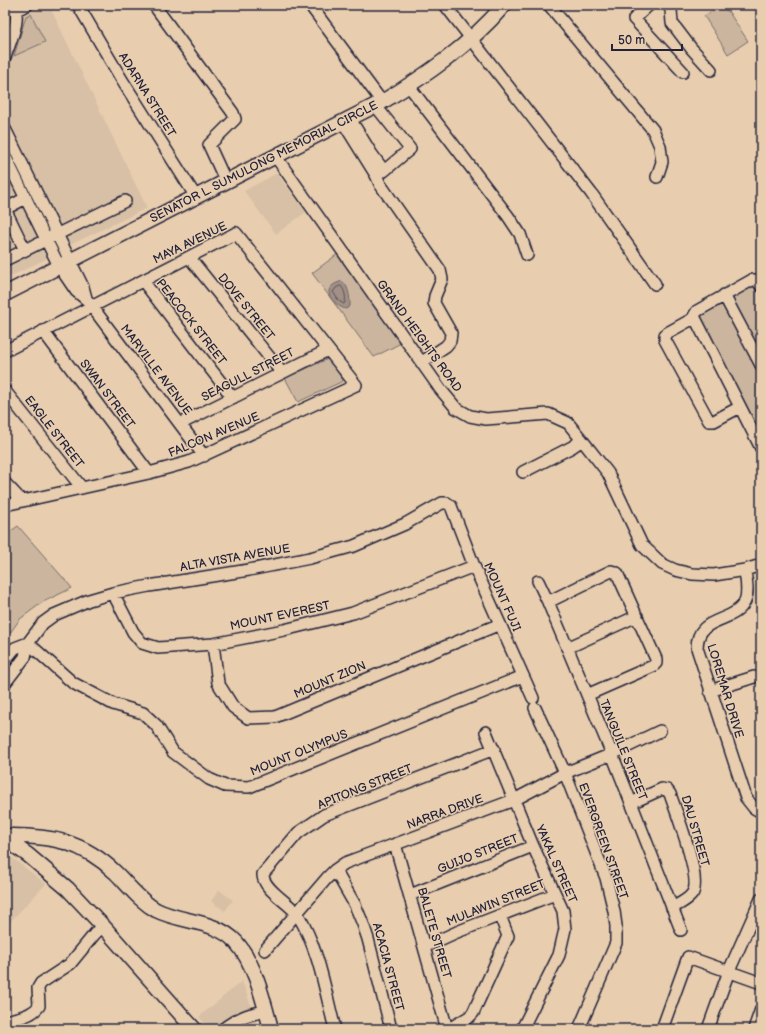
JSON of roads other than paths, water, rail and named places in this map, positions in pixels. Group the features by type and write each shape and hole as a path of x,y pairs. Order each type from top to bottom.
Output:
{"main road":[{"name":"SENATOR L. SUMULONG MEMORIAL CIRCLE","path":"5,294 378,104 409,86 442,63 471,39 504,5"},
{"path":"28,855 23,849 22,843 23,840 29,835"},
{"path":"5,836 29,835 65,841 87,851 108,866 136,895 151,907 166,914 208,925 226,933 238,944 256,978 271,1029"},
{"path":"5,839 28,855 68,889 194,1029"}],"street":[{"path":"5,57 17,19 15,8 27,5"},
{"name":"ADARNA STREET","path":"78,5 122,80 196,197"},
{"path":"154,5 233,113 235,119 209,146 226,182"},
{"path":"310,5 410,149 384,171 346,120"},
{"path":"444,5 591,193 655,284"},
{"path":"549,5 653,130 660,146 662,162 657,177"},
{"path":"649,5 634,19 683,72"},
{"path":"668,5 671,10 672,23 691,48 711,70"},
{"path":"409,86 508,216 520,234 527,255"},
{"path":"346,120 380,184 440,270 442,278 434,303 452,333 450,341 446,346 422,362"},
{"path":"5,129 32,184 52,238"},
{"path":"5,156 24,193 52,238"},
{"name":"GRAND HEIGHTS ROAD","path":"276,157 441,390 456,408 470,416 486,419 548,414 568,424 608,473 642,545 662,564 675,570 692,574 714,576 745,570 761,565"},
{"path":"25,250 5,209 32,184"},
{"path":"5,260 125,201"},
{"name":"MAYA AVENUE","path":"5,351 89,304 143,281 236,233 356,385"},
{"name":"MARVILLE AVENUE","path":"52,238 65,264 83,288 89,304 204,456"},
{"name":"DOVE STREET","path":"189,257 282,373"},
{"path":"761,286 757,280 752,280 697,311 694,318 761,448"},
{"name":"PEACOCK STREET","path":"143,281 233,398"},
{"path":"724,295 761,365"},
{"path":"694,318 667,332 665,334 665,340 709,421 714,421 740,407"},
{"name":"SWAN STREET","path":"43,331 149,473"},
{"name":"SEAGULL STREET","path":"180,424 328,350"},
{"name":"FALCON AVENUE","path":"5,505 21,500 174,467 204,456 356,385"},
{"name":"EAGLE STREET","path":"5,391 82,488"},
{"path":"523,472 572,447 582,440"},
{"path":"5,483 21,500"},
{"name":"ALTA VISTA AVENUE","path":"5,684 25,657 28,643 43,623 54,615 89,600 113,593 149,586 249,570 310,558 354,546 405,524 442,503 447,503 451,506"},
{"name":"MOUNT FUJI","path":"451,506 474,566 534,703"},
{"name":"MOUNT EVEREST","path":"113,593 133,632 142,643 158,648 213,644 353,614 474,566"},
{"name":"LOREMAR DRIVE","path":"745,570 747,591 745,601 740,609 704,627 700,633 696,648 746,798 754,808 761,812"},
{"path":"548,602 611,571 617,573 656,659 656,663 653,666 587,695"},
{"name":"TANGUILE STREET","path":"538,582 548,602 612,754 681,930"},
{"path":"567,648 637,616"},
{"name":"MOUNT ZION","path":"213,644 218,683 233,707 248,718 275,717 500,624"},
{"name":"ALTA VISTA AVENUE","path":"5,660 15,648 28,643"},
{"name":"MOUNT OLYMPUS","path":"28,643 73,683 112,704 143,713 156,725 173,752 209,779 226,786 249,787 523,676"},
{"path":"710,691 754,677"},
{"name":"EVERGREEN STREET","path":"534,703 606,878 614,911 616,943 579,1029"},
{"name":"NARRA DRIVE","path":"265,950 335,870 344,863 514,800 564,773 612,754 660,731"},
{"name":"YAKAL STREET","path":"486,732 533,846 563,911 565,929 558,955 522,1029"},
{"name":"APITONG STREET","path":"297,914 264,882 263,874 298,833 324,815 494,749"},
{"name":"DAU STREET","path":"631,803 662,789 667,790 670,794 693,867 695,881 695,889 693,894 672,908"},
{"name":"BALETE STREET","path":"395,844 448,1029"},
{"name":"GUIJO STREET","path":"410,895 533,846"},
{"name":"ACACIA STREET","path":"335,870 355,905 363,924 391,1029"},
{"name":"MULAWIN STREET","path":"424,947 457,932 555,894"},
{"path":"708,1029 729,971 761,899"},
{"path":"297,914 308,934 315,954 335,1029"},
{"path":"448,1029 469,1017 473,1013 508,936 500,916"},
{"path":"5,1022 36,1011 39,1006 38,988 41,983 70,964 102,925"},
{"path":"662,1029 688,957 761,983"},
{"path":"754,1029 761,1010"},
{"path":"223,1029 235,1019 253,1013 266,1011"}],"water":[{"path":"342,281 348,289 349,296 350,306 346,309 340,307 334,302 329,294 331,287 334,284"}]}
